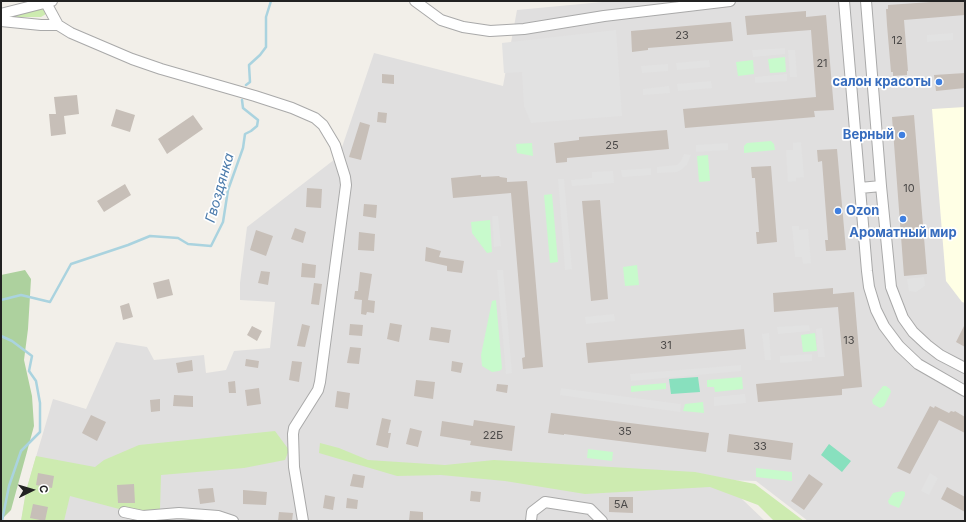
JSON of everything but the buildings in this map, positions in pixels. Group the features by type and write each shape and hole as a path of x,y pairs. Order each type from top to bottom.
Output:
{"street":[{"path":"1,14 48,1 58,24 71,33 132,59 161,69 255,96 292,108 316,118 323,125 335,145 346,185 320,382 318,390 294,428 292,434 294,467 303,521"},
{"path":"415,1 441,20 463,27 490,31 524,29 604,16 730,1"},
{"path":"844,1 869,288 876,310 884,326 899,346 918,364 965,391"},
{"path":"866,1 880,186 891,287 903,318 913,332 940,355 965,368"},
{"path":"1,21 41,25 58,24"},
{"path":"860,188 880,186"},
{"path":"531,521 532,512 545,502 590,509 602,521"},
{"path":"124,512 143,516 175,513 212,515 233,521"}],"shaded area":[{"path":"613,1 965,1 965,521 808,521 756,481 722,480 765,521 21,521 26,491 53,399 86,409 116,342 147,347 154,360 204,355 206,373 226,370 234,351 270,348 275,302 240,300 240,283 247,227 339,156 374,53 503,86 517,10"},
{"path":"616,30 622,116 531,123 524,106 522,72 504,73 502,43"},
{"path":"953,33 953,40 927,42 927,35"},
{"path":"785,48 785,54 753,57 752,50"},
{"path":"788,50 795,50 797,77 790,77"},
{"path":"709,60 710,67 677,70 676,63"},
{"path":"668,64 668,71 642,73 641,66"},
{"path":"787,74 787,81 755,83 755,77"},
{"path":"711,81 712,88 678,91 677,84"},
{"path":"669,86 670,93 643,95 643,89"},
{"path":"965,107 965,303 962,302 946,281 932,109"},
{"path":"801,142 804,177 796,178 796,181 788,182 786,150 793,150 793,143"},
{"path":"728,143 728,150 696,152 696,145"},
{"path":"684,154 691,155 687,165 681,170 677,172 657,173 657,167 677,165 681,161"},
{"path":"651,168 651,175 622,177 621,170"},
{"path":"613,171 614,183 572,186 571,180 592,178 592,172"},
{"path":"558,179 564,179 572,269 565,270"},
{"path":"492,216 498,216 501,246 494,247"},
{"path":"792,226 799,226 799,230 808,229 811,263 803,264 802,257 795,257"},
{"path":"497,270 503,270 512,373 506,374"},
{"path":"924,277 925,286 916,292 909,291 907,279"},
{"path":"614,314 615,321 586,324 585,317"},
{"path":"809,325 810,331 778,334 777,327"},
{"path":"822,328 825,357 818,357 816,329"},
{"path":"769,333 771,360 765,360 762,334"},
{"path":"812,354 812,361 780,363 780,356"},
{"path":"741,365 741,371 631,381 630,374"},
{"path":"561,388 681,404 680,412 560,395"},
{"path":"745,394 746,403 714,406 714,397"},
{"path":"930,473 938,478 929,495 921,491"}],"green space":[{"path":"42,8 46,10 46,14 41,17 3,17"},
{"path":"785,57 786,72 770,73 768,59"},
{"path":"753,60 754,74 738,76 736,62"},
{"path":"771,141 774,144 775,150 744,153 744,146 747,143"},
{"path":"532,143 533,156 517,153 516,144"},
{"path":"708,155 710,181 699,182 697,156"},
{"path":"552,194 558,262 550,263 544,195"},
{"path":"490,220 492,252 487,253 472,233 471,222"},
{"path":"637,265 639,285 625,286 623,267"},
{"path":"25,270 31,279 28,329 24,360 32,396 34,426 11,510 1,520 1,275"},
{"path":"496,300 502,368 499,371 492,372 482,366 481,355 492,301"},
{"path":"815,333 817,351 803,352 801,335"},
{"path":"698,377 700,392 671,394 669,379"},
{"path":"742,377 743,389 715,392 714,387 707,387 707,380"},
{"path":"666,383 666,389 631,392 631,386"},
{"path":"883,386 890,389 891,392 884,406 880,408 873,404 872,400"},
{"path":"703,402 704,413 683,411 685,404"},
{"path":"275,431 289,450 285,460 244,468 161,475 160,510 151,513 123,510 70,496 64,521 21,521 26,491 36,456 95,467 104,460 139,445"},
{"path":"320,443 339,448 368,460 445,465 494,460 695,472 755,484 804,521 774,521 758,505 710,487 585,494 505,481 441,475 397,476 319,453"},
{"path":"829,444 851,461 842,472 821,455"},
{"path":"588,449 613,452 612,461 587,458"},
{"path":"756,468 792,472 792,481 756,477"},
{"path":"902,491 905,492 905,495 899,508 889,504 888,501 893,493"}],"waterway":[{"name":"Гвоздянка","path":"246,85 250,82 249,65 266,47 266,17 271,1"},
{"name":"Гвоздянка","path":"1,300 21,295 50,302 71,264 150,236 178,238 188,244 211,246 223,222 228,190 243,148 245,134 257,126 258,120 243,108 242,100"},
{"name":"Гвоздянка","path":"1,336 12,341 32,356 29,371 36,381 40,403 40,432 21,451 9,486 2,521"}],"place":[{"name":"салон красоты","path":"939,82"},
{"name":"Верный","path":"902,135"},
{"name":"Ozon","path":"838,211"},
{"name":"Ароматный мир","path":"903,219"}]}
